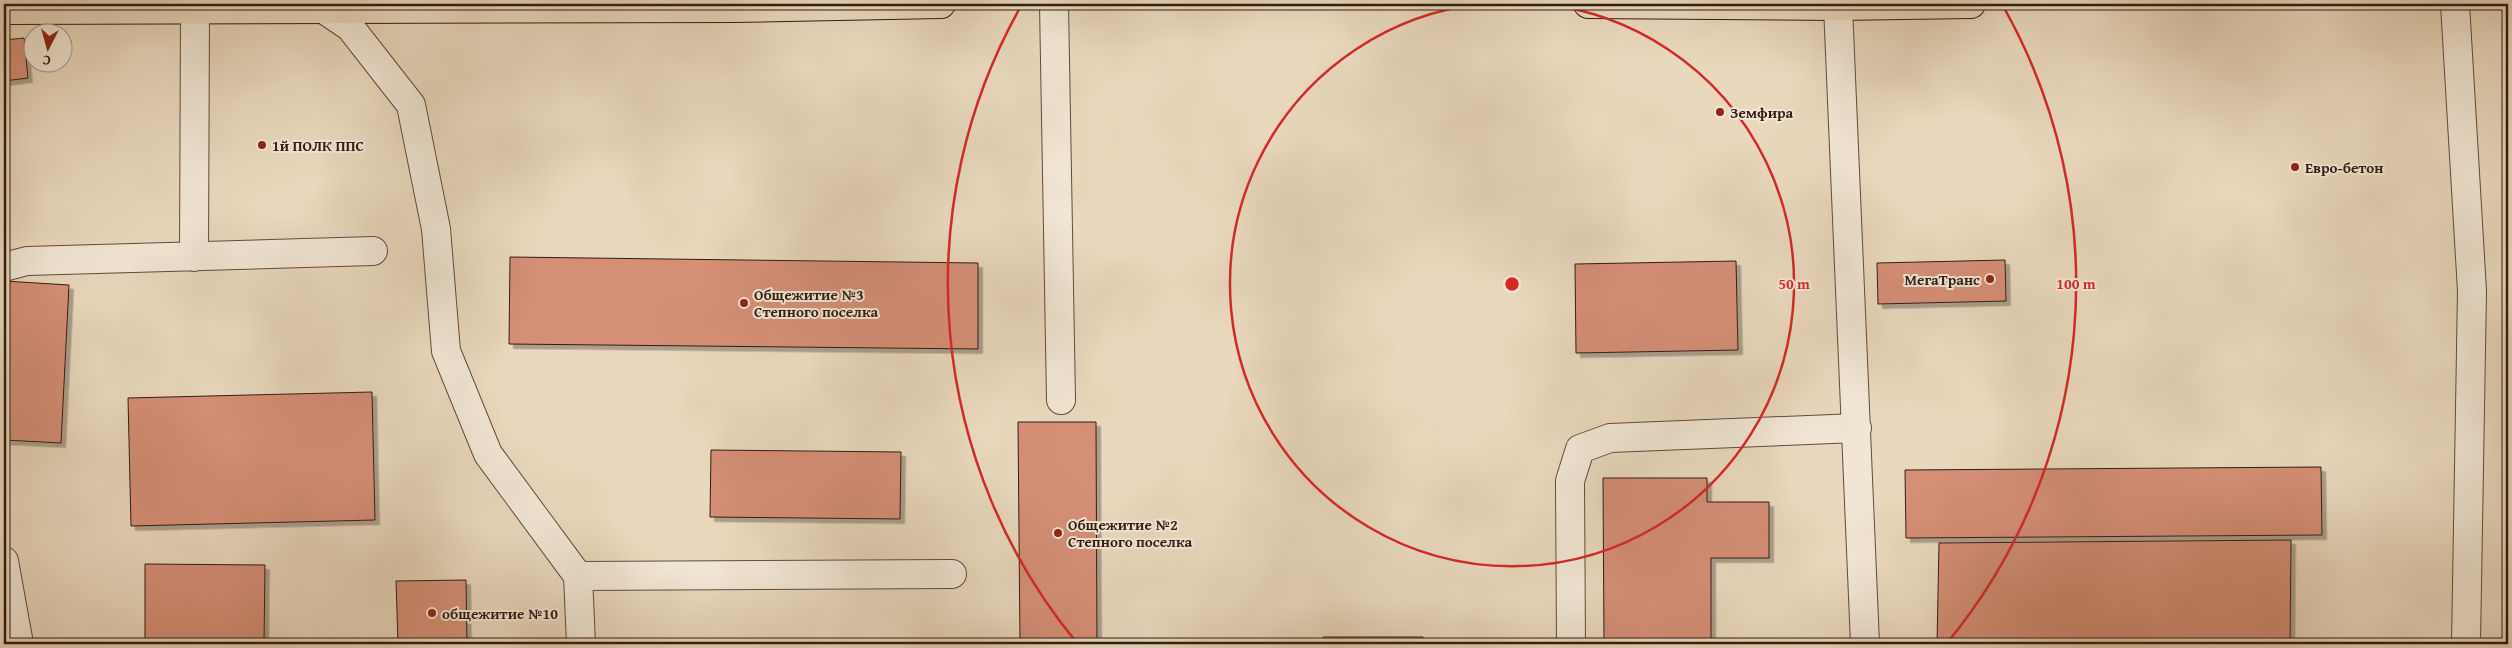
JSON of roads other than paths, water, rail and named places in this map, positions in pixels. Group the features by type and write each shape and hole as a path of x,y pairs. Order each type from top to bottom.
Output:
{"main road":[{"path":"4,10 941,4"},
{"path":"1588,4 1838,6 1971,4"}],"lane":[{"path":"1054,4 1062,400"},
{"path":"2455,4 2472,291 2466,644"},
{"path":"1838,6 1865,644"},
{"path":"322,8 350,27 411,105 436,229 446,351 488,454 578,576 581,644"},
{"path":"194,257 195,10"},
{"path":"4,266 27,262 373,251"},
{"path":"1571,644 1570,481 1580,449 1610,438 1857,428"},
{"path":"4,561 19,644"},
{"path":"578,576 952,574"}],"place":[{"name":"Земфира","path":"1720,112"},
{"name":"1й ПОЛК ППС","path":"262,145"},
{"name":"Евро-бетон","path":"2295,167"},
{"name":"МегаТранс","path":"1990,279"},
{"name":"Общежитие №3 Степного поселка","path":"744,303"},
{"name":"Общежитие №2 Степного поселка","path":"1058,533"},
{"name":"общежитие №10","path":"432,613"}]}
